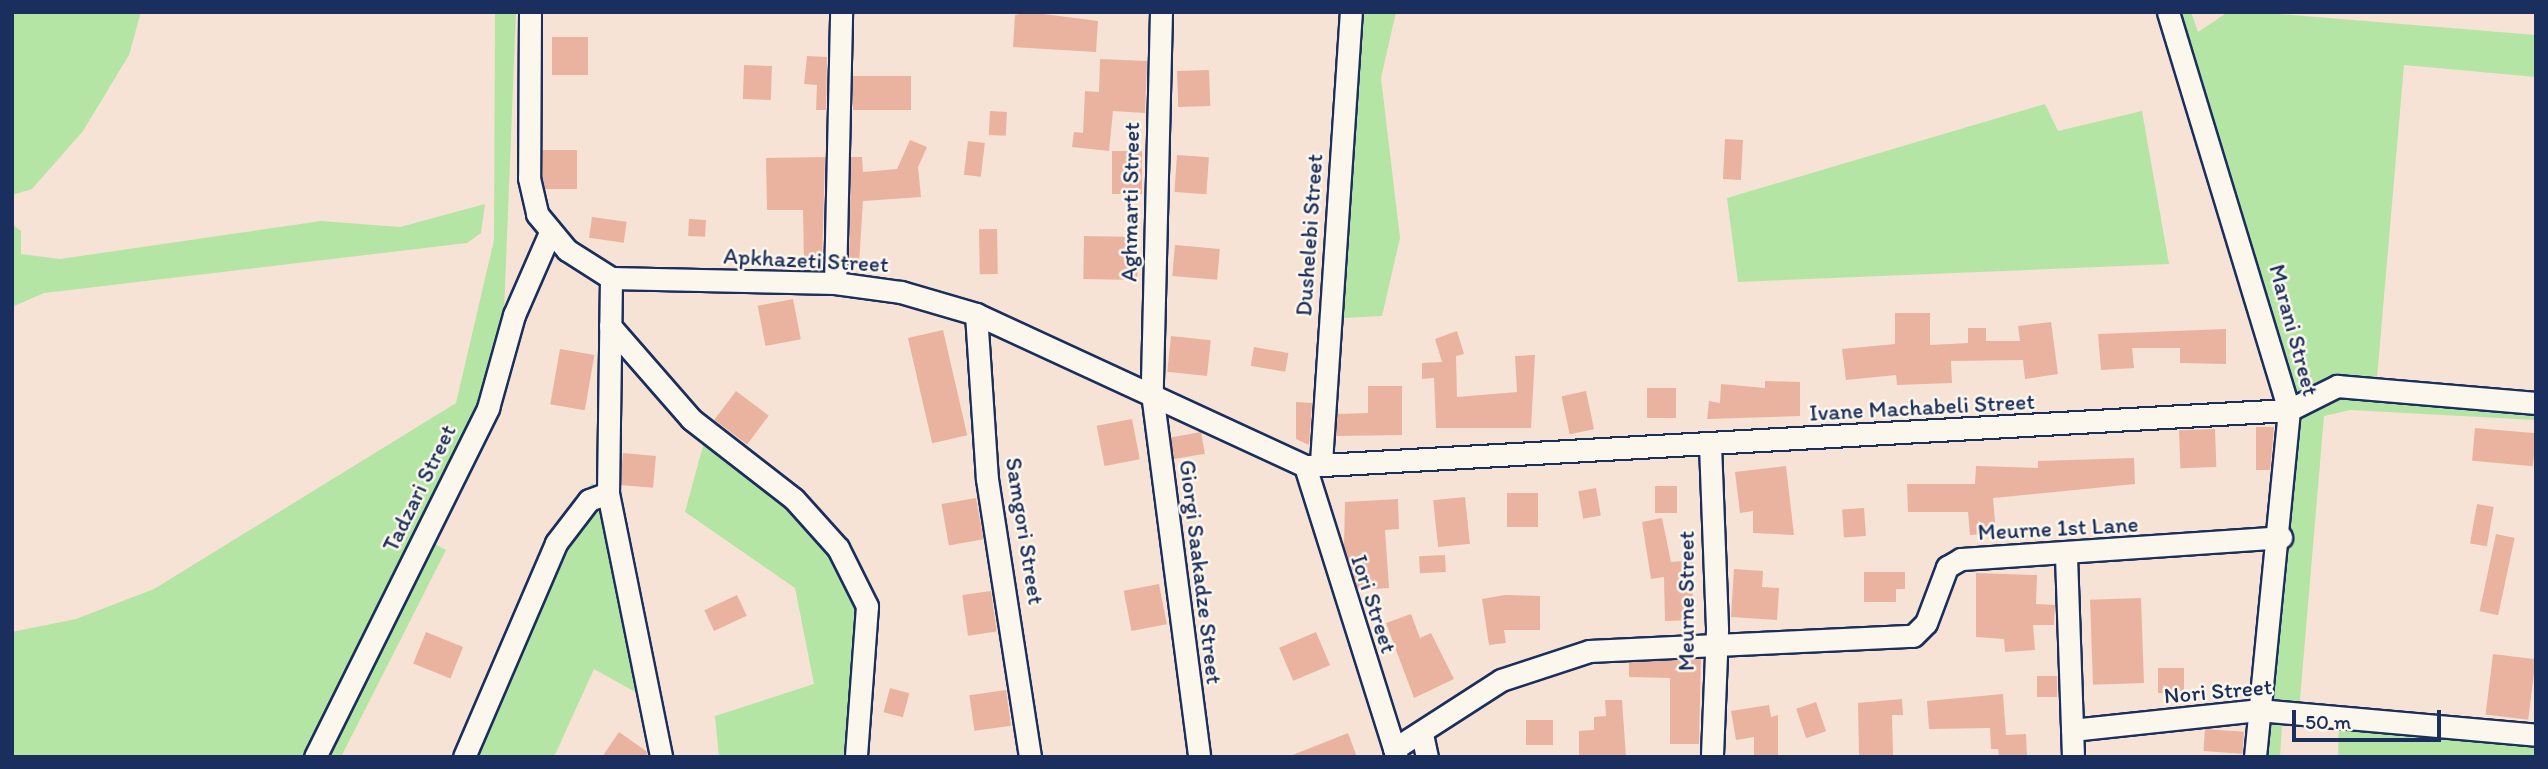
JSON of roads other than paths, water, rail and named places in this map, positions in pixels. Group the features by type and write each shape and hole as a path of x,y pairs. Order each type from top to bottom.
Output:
{"street":[{"path":"530,12 529,178 549,234 611,278 608,493 661,757"},
{"path":"835,283 841,12"},
{"name":"Aghmarti Street","path":"1152,393 1160,12"},
{"name":"Dushelebi Street","path":"1313,464 1351,12"},
{"name":"Marani Street","path":"2168,12 2289,410 2281,537 2258,710 2255,757"},
{"name":"Tadzari Street","path":"314,757 488,408 514,315 549,234"},
{"name":"Apkhazeti Street","path":"611,278 835,283 901,292 976,314 1313,464"},
{"name":"Samgori Street","path":"976,314 987,479 1030,757"},
{"path":"610,326 691,419 794,499 838,548 867,606 856,757"},
{"name":"Ivane Machabeli Street","path":"1313,464 1710,445 2289,410 2337,386 2536,403"},
{"name":"Giorgi Saakadze Street","path":"1152,393 1199,757"},
{"name":"Meurne Street","path":"1710,445 1716,642 1712,757"},
{"name":"Iori Street","path":"1313,464 1395,753"},
{"path":"464,757 556,543 589,500 608,493"},
{"name":"Meurne 1st Lane","path":"1395,753 1464,700 1552,661 1635,644 1913,636 1926,623 1947,567 1961,559 2066,556 2281,537"},
{"path":"2066,556 2073,757"},
{"name":"Nori Street","path":"2072,730 2258,710 2536,735"},
{"path":"1422,734 1427,757"}]}
